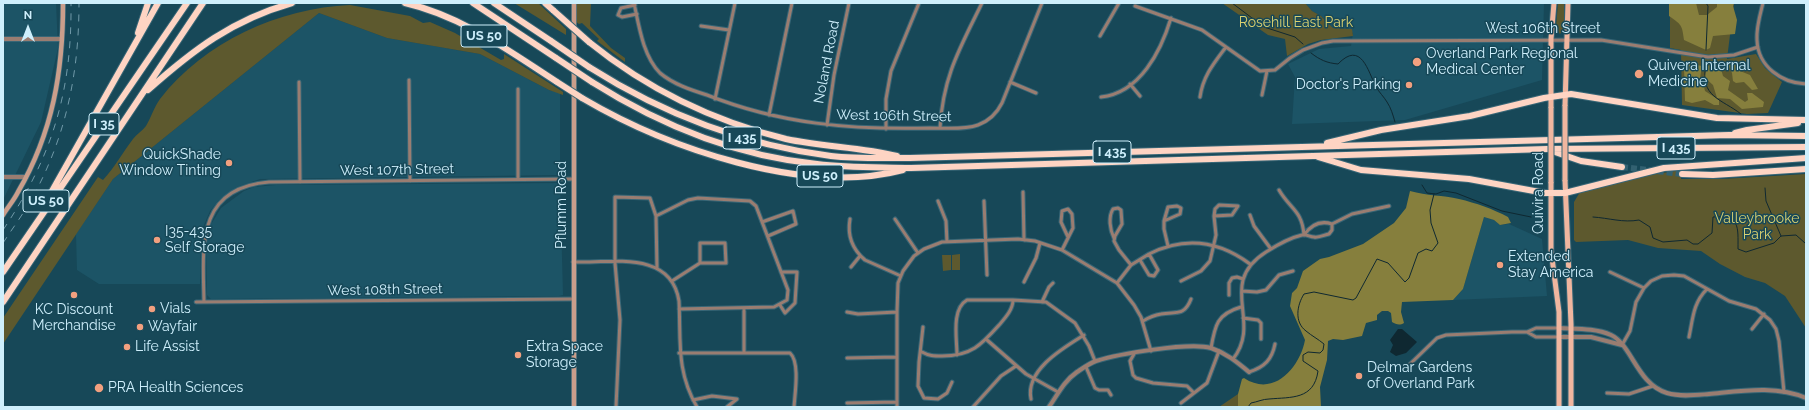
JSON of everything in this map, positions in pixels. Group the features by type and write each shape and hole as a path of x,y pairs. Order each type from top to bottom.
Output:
{"highway":[{"path":"133,48 148,3"},
{"name":"US 50","path":"21,244 158,3"},
{"name":"I 35","path":"3,272 187,3"},
{"name":"I 35","path":"3,302 203,3"},
{"path":"141,96 184,59 223,31 261,13 292,3"},
{"name":"US 50","path":"405,3 438,13 466,25 582,98 604,110 655,134 705,152 756,166 815,175 846,177 888,174 911,168"},
{"name":"I 435","path":"472,3 592,82 659,119 720,143 796,162 847,167 911,168 1547,149 1806,147"},
{"name":"I 435","path":"494,3 612,82 662,108 737,136 784,148 832,156 910,158 1729,135 1806,136"},
{"name":"US 50","path":"545,3 588,42 610,59 646,83 692,107 718,118 787,139 832,147 887,153 910,158"},
{"path":"1314,146 1381,130 1470,116 1550,97 1572,94 1717,118 1806,121"},
{"path":"1729,135 1746,130 1806,121"},
{"path":"1547,149 1581,161 1622,167"},
{"path":"1313,156 1361,170 1451,177 1551,193 1565,192 1664,168 1699,164 1779,161 1806,158"},
{"path":"1779,161 1806,162"},
{"path":"1682,174 1713,175 1806,169"}],"main road":[{"path":"3,215 26,177 43,139 54,105 61,67 63,3"},
{"name":"Pflumm Road","path":"574,3 574,407"},
{"name":"Quivira Road","path":"1554,3 1551,39 1550,97 1551,250 1559,328 1559,407"},
{"name":"Quivira Road","path":"1568,3 1565,95 1565,192 1571,329 1571,407"}],"street":[{"path":"715,99 735,3"},
{"path":"769,115 792,3"},
{"name":"Noland Road","path":"827,126 834,75 849,3"},
{"path":"886,129 886,99 891,71 919,3"},
{"path":"940,128 942,106 948,78 982,3"},
{"name":"West 106th Street","path":"637,14 622,18 618,15 621,8 634,4 637,14 647,54 655,67 668,79 715,99 769,115 827,126 886,129 940,128 969,127 987,120 1000,107 1042,3"},
{"path":"1100,36 1119,3"},
{"path":"1763,3 1758,29 1758,47 1762,59 1772,72 1785,80 1798,84 1806,84"},
{"path":"1135,6 1202,30 1255,68 1260,71 1267,71 1262,95"},
{"path":"1101,97 1111,95 1130,84 1144,71 1155,57 1163,42 1171,18"},
{"path":"701,26 729,30"},
{"path":"3,39 62,39"},
{"name":"West 106th Street","path":"1267,71 1275,70 1303,50 1318,44 1333,42 1551,39 1613,41 1708,57 1734,55 1758,47"},
{"path":"1200,97 1202,85 1206,76 1226,47"},
{"path":"1798,84 1806,79"},
{"path":"410,80 410,181"},
{"path":"299,82 300,182"},
{"path":"1010,82 1036,93"},
{"path":"1130,84 1140,96"},
{"path":"518,90 518,179"},
{"path":"3,177 26,177"},
{"name":"West 107th Street","path":"204,302 204,235 212,215 225,200 233,193 250,185 269,182 574,179"},
{"path":"1279,190 1286,202 1297,210 1304,235"},
{"path":"1023,192 1024,240"},
{"path":"616,407 620,320 615,263 615,197 650,198 656,216 657,268"},
{"path":"656,216 688,200 698,198 750,201 756,206 788,290 787,300 780,305 759,308 679,308"},
{"path":"938,201 946,221 947,242"},
{"path":"984,201 987,275"},
{"path":"1181,281 1205,269 1210,261 1216,235 1214,216 1215,208 1219,205 1238,206 1232,215 1214,216"},
{"path":"1164,221 1180,214 1181,208 1177,206 1168,207 1164,221 1164,229 1168,246"},
{"path":"1234,358 1244,340 1241,307 1242,291 1243,279 1250,264 1271,249 1304,235 1312,226 1326,222 1332,224 1352,214 1389,206"},
{"path":"1114,238 1123,219 1121,210 1118,208 1113,209 1110,215 1111,228 1114,238 1119,250 1131,265"},
{"path":"1062,250 1073,228 1074,220 1068,209 1062,211 1061,218 1068,237"},
{"path":"762,222 792,211 796,224 768,236"},
{"path":"1250,216 1254,226 1271,249"},
{"path":"850,219 850,238 860,256 865,260 901,276"},
{"path":"895,219 918,253"},
{"path":"1304,235 1315,237 1329,234 1332,230 1332,224"},
{"path":"898,407 897,297 901,276 908,263 918,253 930,246 947,242 1024,240 1062,250 1116,283 1134,305 1143,321 1150,351"},
{"path":"672,281 700,263 726,263 725,243 700,243 700,263"},
{"path":"1024,282 1036,258 1040,243"},
{"path":"1116,283 1131,265 1168,246 1190,243 1214,246 1235,252 1250,264"},
{"path":"1140,260 1149,275 1154,276 1158,270 1150,254"},
{"path":"851,267 860,256"},
{"path":"574,262 643,263 657,268 672,281 677,292 679,308 679,353 684,378 697,407"},
{"path":"1242,291 1257,292 1266,290 1279,275 1293,271"},
{"path":"780,305 785,313 795,303 797,272 781,272"},
{"path":"1610,272 1644,288"},
{"path":"1622,345 1630,331 1636,302 1644,288 1657,278 1674,275 1691,279 1729,301 1756,309 1770,320 1777,333 1784,392"},
{"path":"1229,295 1229,283 1232,278 1237,277 1243,279"},
{"path":"1042,302 1049,287 1053,283"},
{"path":"1689,337 1694,309 1700,297 1707,289"},
{"name":"West 108th Street","path":"196,302 574,299"},
{"path":"1143,321 1161,314 1181,312 1188,305 1190,299"},
{"path":"957,355 957,317 958,310 963,303 967,300 1013,300 1050,304 1072,319 1084,335 1096,361"},
{"path":"922,352 929,356 957,355 967,352 987,340 1011,310 1013,300"},
{"path":"1211,348 1220,319 1229,310 1241,307"},
{"path":"744,308 744,353"},
{"path":"847,312 858,314 897,312"},
{"path":"1752,329 1764,314"},
{"path":"1243,318 1258,320 1261,324 1261,339"},
{"path":"924,327 918,380 921,395 928,400 938,400 947,393 952,382"},
{"path":"1408,366 1437,338 1446,336 1527,332 1536,328 1593,330 1611,335 1618,339 1644,377 1662,392 1678,395 1760,390 1797,394 1806,398"},
{"path":"1591,337 1593,330"},
{"path":"1527,332 1536,337 1591,337 1622,345"},
{"path":"1031,399 1030,388 1034,379 1054,354 1084,335"},
{"path":"987,340 1016,366 1034,379 1058,392"},
{"path":"1051,406 1058,392 1073,375 1096,361 1150,351 1192,346 1211,348 1219,351 1234,358 1249,372 1256,370 1269,361 1275,344"},
{"path":"1181,403 1207,383 1219,351"},
{"path":"679,353 791,354 794,357 796,368 794,407"},
{"path":"1134,354 1130,361 1133,375 1136,378 1153,383 1187,386 1194,393"},
{"path":"847,358 897,357"},
{"path":"973,407 1001,376 1016,366"},
{"path":"1086,366 1095,388 1099,390 1108,390 1111,395"},
{"path":"1607,392 1630,394 1653,386"},
{"path":"693,400 712,396 737,399 727,407"},
{"path":"847,403 897,402"}],"shaded area":[{"path":"3,3 56,3 58,48 41,122 3,200"},
{"name":"Overland Park Regional Medical Center","path":"1305,3 1544,3 1542,80 1405,120 1292,124 1295,77 1288,64 1319,49 1351,46 1353,33 1346,30 1333,28 1321,16 1312,11"},
{"path":"1669,3 1696,3 1699,15 1707,15 1717,7 1717,3 1734,3 1733,6 1737,20 1735,34 1713,36 1710,48 1706,50 1684,40 1681,26 1677,21 1669,16"},
{"path":"319,13 387,38 480,54 549,90 560,93 560,175 260,179 237,187 218,201 210,211 201,232 200,284 99,284 77,270 76,234 113,179"},
{"path":"1733,61 1740,71 1750,75 1758,89 1752,90 1744,82 1736,83 1733,81 1732,73 1728,65 1729,62"},
{"path":"1686,63 1702,66 1700,78 1703,82 1705,91 1719,100 1719,105 1714,105 1705,100 1692,103 1685,101 1684,66"},
{"path":"1711,64 1720,65 1723,76 1730,81 1728,90 1745,102 1748,100 1747,93 1752,93 1764,102 1763,107 1742,109 1730,99 1717,98 1713,85 1704,77 1707,67"},
{"path":"560,183 563,295 211,299 207,295 206,240 210,226 221,208 244,191 254,187 276,185"},
{"path":"1410,191 1478,204 1508,217 1511,223 1500,225 1494,220 1484,217 1463,289 1453,300 1402,302 1401,312 1404,323 1399,325 1392,322 1391,313 1388,311 1382,311 1377,315 1377,320 1366,323 1362,336 1343,340 1333,339 1328,341 1327,360 1320,387 1321,407 1238,407 1238,394 1242,379 1244,378 1255,383 1265,384 1275,382 1284,377 1298,360 1305,340 1290,306 1292,293 1297,288 1303,271 1320,259 1363,244 1394,223 1406,208"},
{"path":"1484,217 1494,220 1500,225 1509,224 1542,239 1547,296 1453,300 1463,289"},
{"path":"1398,329 1402,329 1417,342 1406,353 1396,356 1390,352 1393,345 1390,340"}],"green space":[{"path":"514,3 538,3 566,29 566,35"},
{"path":"575,3 591,3 590,26 611,48 625,58 625,62 597,41 599,39 582,23 579,24 575,21"},
{"name":"Rosehill East Park","path":"1222,3 1305,3 1312,11 1321,16 1333,28 1352,29 1353,36 1321,40 1308,44 1287,56 1285,39 1268,35"},
{"path":"1558,3 1564,3 1564,28 1560,34 1556,28"},
{"path":"1670,3 1734,3 1727,59 1756,54 1765,68 1782,82 1768,113 1747,114 1682,105 1681,50 1670,48"},
{"path":"350,5 410,16 423,23 430,22 455,33 501,60 504,59 504,54 563,92 563,95 549,90 480,54 387,38 319,13 113,179 3,344 3,318 98,177 103,180 133,139 146,126 160,99 178,79 198,61 221,45 270,21 297,13"},
{"name":"Valleybrooke Park","path":"1682,170 1681,179 1722,179 1806,174 1806,328 1785,296 1765,283 1745,277 1720,264 1701,251 1658,248 1628,240 1576,242 1574,240 1574,202 1580,192 1637,177"},
{"path":"960,254 960,270 952,270 952,255"},
{"path":"942,255 951,255 951,270 943,271"},
{"path":"1238,394 1238,407 1219,407"}],"waterway":[{"path":"1232,3 1264,27 1295,37 1303,44"},
{"path":"1706,3 1708,6 1706,50"},
{"path":"1311,53 1317,58 1330,63 1338,64 1346,57 1353,55 1363,60 1376,87 1386,100 1395,122"},
{"path":"1706,65 1705,76 1709,91 1741,114"},
{"path":"1422,185 1427,193 1436,194 1444,191 1456,193 1502,211 1531,217"},
{"path":"1765,188 1766,201 1781,236"},
{"path":"1248,407 1251,403 1264,399 1285,398 1300,395 1307,392 1316,380 1318,371 1303,361 1303,355 1308,352 1320,353 1323,350 1324,344 1306,331 1300,323 1298,318 1298,308 1304,294 1314,292 1353,300 1356,298 1377,259 1388,263 1405,282 1409,278 1418,253 1426,249 1432,251 1438,243 1431,223 1430,210 1434,194"},
{"path":"1593,217 1622,221 1639,220 1650,227 1653,238 1663,242 1687,240 1693,244 1698,244 1712,233 1713,217 1728,218 1733,220 1736,224 1738,249 1746,252 1774,243 1781,236 1796,235 1805,243 1806,240"}],"tunnel":[{"path":"1622,167 1682,174"}],"railway":[{"path":"3,230 20,203 34,176 46,150 56,122 68,66 71,3"},
{"path":"3,243 25,211 36,191 56,146 74,76 77,52 79,3"}],"place":[{"name":"Overland Park Regional Medical Center","path":"1417,62"},
{"name":"Quivera Internal Medicine","path":"1639,74"},
{"name":"Doctor's Parking","path":"1409,85"},
{"name":"QuickShade Window Tinting","path":"229,163"},
{"name":"I35-435 Self Storage","path":"157,240"},
{"name":"Extended Stay America","path":"1500,265"},
{"name":"KC Discount Merchandise","path":"74,295"},
{"name":"Vials","path":"152,309"},
{"name":"Wayfair","path":"140,327"},
{"name":"Life Assist","path":"127,347"},
{"name":"Extra Space Storage","path":"518,355"},
{"name":"Delmar Gardens of Overland Park","path":"1359,376"},
{"name":"PRA Health Sciences","path":"99,388"}]}
